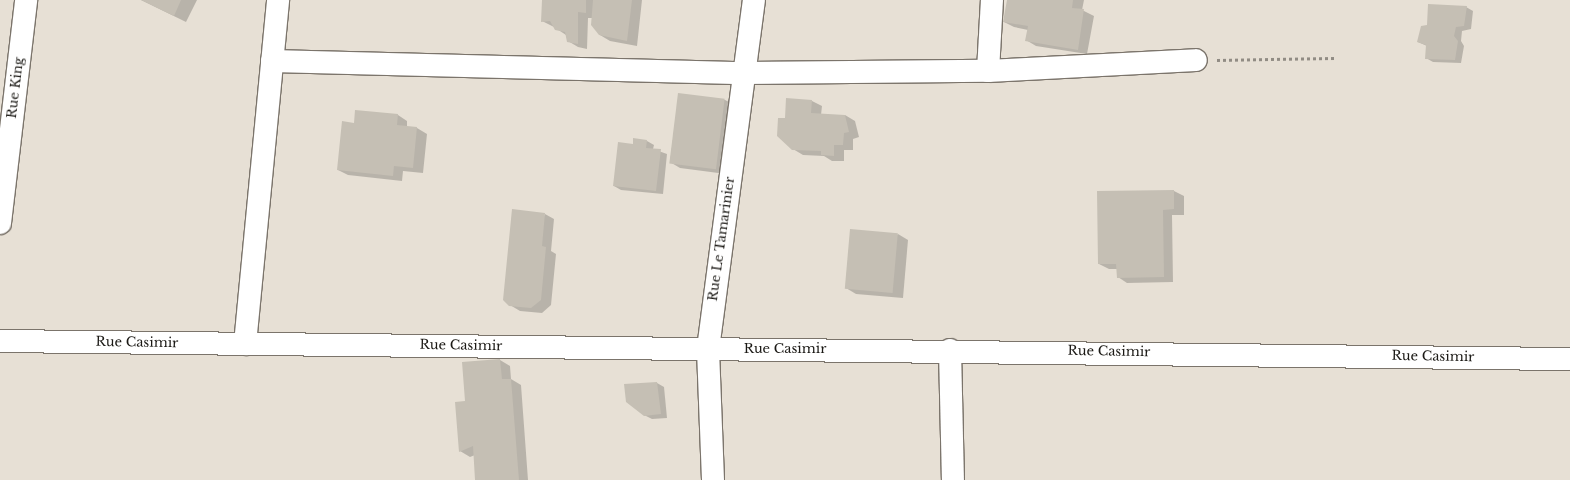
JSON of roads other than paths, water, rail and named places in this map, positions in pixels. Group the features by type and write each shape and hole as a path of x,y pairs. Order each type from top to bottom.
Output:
{"street":[{"name":"Rue King","path":"0,223 26,0"},
{"path":"245,344 278,0"},
{"name":"Rue Le Tamarinier","path":"713,480 708,349 754,0"},
{"path":"988,71 992,0"},
{"path":"272,61 744,74 988,71 1196,60"},
{"name":"Rue Casimir","path":"0,341 708,349 950,350 1570,359"},
{"path":"950,350 953,480"}]}
